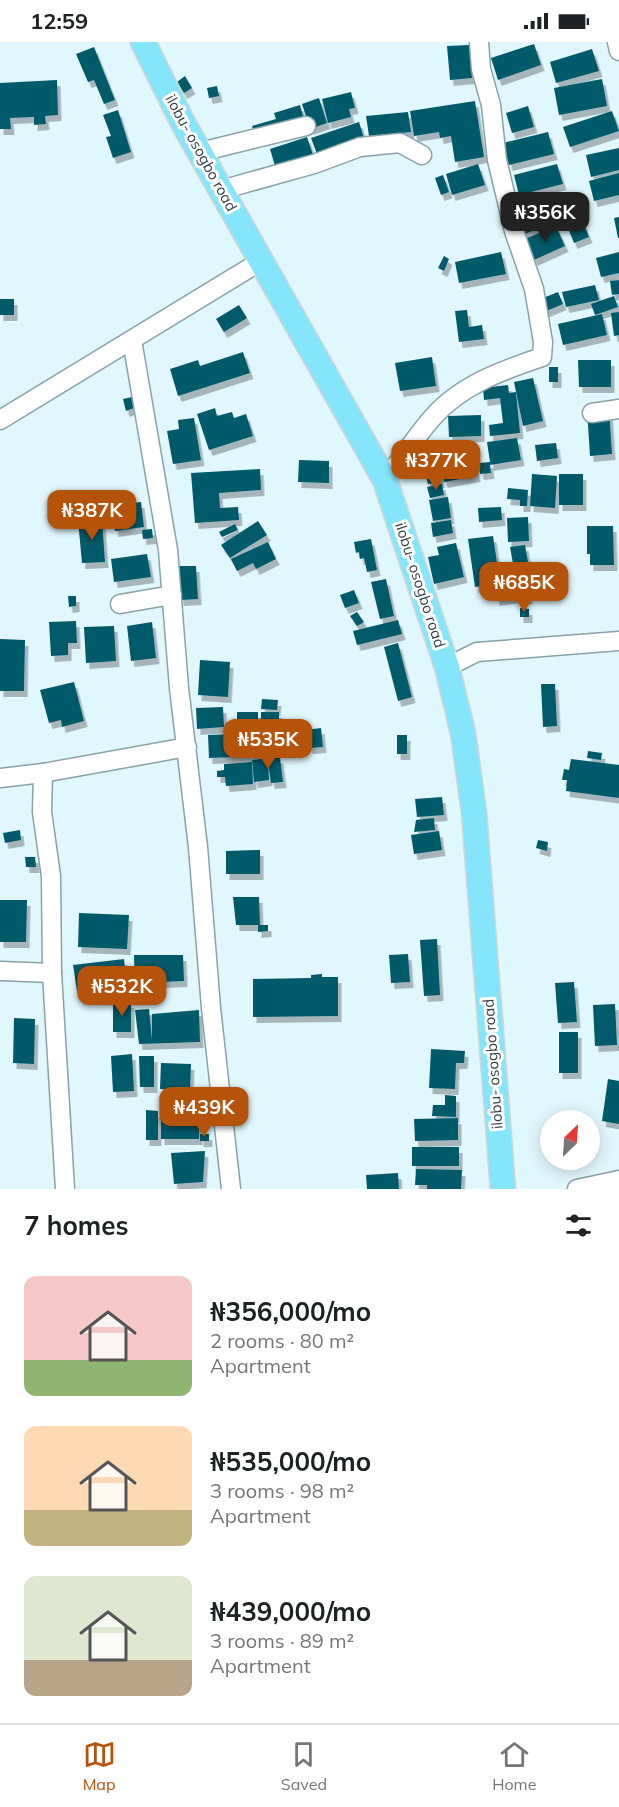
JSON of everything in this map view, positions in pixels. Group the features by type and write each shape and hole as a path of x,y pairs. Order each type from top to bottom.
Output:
{"main road":[{"name":"ilobu- osogbo road","path":"143,42 200,153 385,480 447,667 464,733 474,812 502,1189"}],"street":[{"path":"385,480 433,416 468,387 508,368 542,357 543,342 534,290 514,231 497,160 491,105 481,69 479,42"},
{"path":"617,42 619,51"},
{"path":"200,153 306,126"},
{"path":"221,190 314,164 360,147 400,143 422,155"},
{"path":"0,420 261,261"},
{"path":"132,340 168,550 231,1189"},
{"path":"592,413 619,409"},
{"path":"120,604 172,595"},
{"path":"447,667 477,652 619,641"},
{"path":"0,778 43,773 187,747"},
{"path":"43,773 42,812 51,876 52,973 65,1189"},
{"path":"0,971 52,973"},
{"path":"577,1189 619,1180"}],"building":[{"path":"534,44 541,65 498,80 491,58"},
{"path":"469,45 472,78 450,80 447,46"},
{"path":"94,47 115,100 104,104 94,80 88,82 76,54"},
{"path":"592,49 599,71 556,83 550,62"},
{"path":"185,76 192,88 184,93 177,82"},
{"path":"602,79 607,106 559,115 554,88"},
{"path":"57,80 58,115 45,116 46,124 34,125 34,117 10,118 11,129 0,129 0,83"},
{"path":"217,86 219,96 209,98 207,88"},
{"path":"351,92 355,108 349,109 351,117 328,123 322,99"},
{"path":"319,98 327,123 310,129 302,104"},
{"path":"475,101 484,157 455,162 451,136 440,138 439,132 414,136 410,111"},
{"path":"300,105 304,119 254,133 252,126 276,119 274,113"},
{"path":"528,106 534,127 512,133 506,113"},
{"path":"118,110 131,152 113,158 106,137 111,136 103,115"},
{"path":"612,111 619,131 570,147 563,127"},
{"path":"408,112 411,132 369,136 366,116"},
{"path":"359,122 364,138 317,154 311,138"},
{"path":"548,132 554,154 509,165 503,143"},
{"path":"307,137 313,155 275,166 270,149"},
{"path":"619,148 619,170 591,177 586,155"},
{"path":"478,164 485,185 452,195 446,174"},
{"path":"557,164 563,184 519,195 514,175"},
{"path":"619,173 619,195 594,201 589,181"},
{"path":"443,175 449,192 441,195 435,178"},
{"path":"541,206 548,226 524,234 518,214"},
{"path":"581,217 589,237 574,243 566,223"},
{"path":"619,217 619,238 618,238 614,218"},
{"path":"556,226 565,246 534,260 525,239"},
{"path":"501,252 506,274 459,283 455,262"},
{"path":"619,252 619,273 601,277 596,258"},
{"path":"444,256 449,259 444,271 438,268"},
{"path":"619,280 619,294 612,295 610,281"},
{"path":"595,285 599,300 566,307 562,292"},
{"path":"558,292 563,304 544,312 538,300"},
{"path":"614,296 618,307 595,315 591,304"},
{"path":"0,299 14,299 14,315 0,315"},
{"path":"239,305 247,318 224,332 216,319"},
{"path":"467,310 469,327 482,325 484,339 459,342 455,311"},
{"path":"619,312 619,335 614,336 611,313"},
{"path":"602,314 607,335 563,345 558,324"},
{"path":"243,352 250,373 178,396 170,369 198,360 200,366"},
{"path":"432,357 436,386 400,391 395,363"},
{"path":"578,360 611,360 611,387 579,387"},
{"path":"549,367 558,367 558,382 549,382"},
{"path":"533,378 543,421 523,426 514,382"},
{"path":"508,385 509,393 516,392 520,433 490,436 489,425 503,423 500,398 484,400 483,388"},
{"path":"132,397 134,408 126,411 123,399"},
{"path":"215,408 217,416 232,412 234,418 246,414 253,436 209,450 197,414"},
{"path":"609,409 612,454 590,456 587,410"},
{"path":"481,415 481,436 449,437 448,416"},
{"path":"194,418 201,460 173,464 167,431 179,429 178,420"},
{"path":"517,438 521,460 490,465 491,473 480,474 479,463 490,462 487,442"},
{"path":"556,443 558,458 537,461 535,445"},
{"path":"471,444 474,465 440,470 437,449"},
{"path":"434,451 441,482 428,484 421,454"},
{"path":"299,460 329,461 329,483 298,482"},
{"path":"475,465 477,476 444,482 442,472"},
{"path":"260,469 261,490 219,493 220,508 238,507 239,520 195,523 191,473"},
{"path":"532,474 557,476 555,508 530,506"},
{"path":"559,474 583,474 583,505 559,505"},
{"path":"442,484 444,495 430,498 427,487"},
{"path":"508,488 528,490 527,506 520,506 520,500 507,499"},
{"path":"448,497 451,518 433,521 429,500"},
{"path":"141,502 144,527 115,531 111,505"},
{"path":"501,507 502,520 479,522 478,508"},
{"path":"528,517 529,541 508,542 507,518"},
{"path":"102,519 105,562 82,563 78,520"},
{"path":"451,520 453,533 433,537 431,523"},
{"path":"258,521 267,535 230,558 221,545"},
{"path":"235,524 238,530 222,537 219,532"},
{"path":"587,526 613,526 614,565 590,565 590,554 587,554"},
{"path":"152,529 153,538 143,539 142,530"},
{"path":"493,536 500,583 475,587 468,539"},
{"path":"371,539 377,570 367,572 364,558 360,559 359,552 356,553 354,542"},
{"path":"268,542 276,559 256,569 253,563 237,571 231,559"},
{"path":"456,543 464,577 434,584 428,557 439,555 437,547"},
{"path":"525,545 531,579 516,581 510,547"},
{"path":"147,554 151,577 114,582 111,559"},
{"path":"178,566 196,566 198,599 180,600"},
{"path":"386,579 394,616 380,619 371,582"},
{"path":"525,583 529,598 521,599 517,585"},
{"path":"514,584 516,597 496,600 494,586"},
{"path":"354,590 359,603 345,608 340,595"},
{"path":"68,596 76,596 76,606 69,607"},
{"path":"520,608 529,609 529,617 520,617"},
{"path":"357,612 364,622 357,626 350,616"},
{"path":"398,620 402,634 357,645 353,631"},
{"path":"76,621 77,643 68,643 68,655 51,656 49,622"},
{"path":"152,622 156,658 131,661 127,626"},
{"path":"114,626 116,661 86,663 84,627"},
{"path":"0,639 25,640 24,691 0,691"},
{"path":"398,643 412,697 398,701 384,647"},
{"path":"200,660 230,662 228,697 198,695"},
{"path":"74,682 84,721 62,727 61,720 49,723 40,690"},
{"path":"541,684 555,684 557,726 543,727"},
{"path":"262,699 278,700 277,710 261,709"},
{"path":"223,707 224,727 197,729 196,708"},
{"path":"237,712 258,712 258,722 237,722"},
{"path":"261,712 279,712 279,722 261,722"},
{"path":"321,728 323,747 309,748 306,730"},
{"path":"257,733 258,756 209,758 208,735"},
{"path":"397,735 407,735 407,754 397,754"},
{"path":"588,751 602,753 601,760 587,758"},
{"path":"280,757 283,782 271,783 268,762 269,780 254,782 252,760"},
{"path":"571,759 619,765 619,798 566,791 567,780 562,780 564,769 569,770"},
{"path":"252,762 253,784 226,786 225,777 217,777 217,771 224,770 224,764"},
{"path":"442,797 444,815 417,817 415,799"},
{"path":"434,818 435,830 414,832 416,820"},
{"path":"20,830 21,840 5,843 3,833"},
{"path":"439,831 442,850 414,854 411,835"},
{"path":"538,840 548,842 547,851 536,848"},
{"path":"260,850 260,874 226,874 226,851"},
{"path":"25,857 35,857 36,867 26,867"},
{"path":"233,897 259,897 260,925 268,925 268,931 258,932 258,925 236,925"},
{"path":"0,900 27,900 26,942 0,942"},
{"path":"79,913 129,915 127,949 78,947"},
{"path":"437,939 440,995 424,996 420,940"},
{"path":"408,954 410,982 391,983 389,955"},
{"path":"134,955 183,955 184,981 160,982 160,986 135,987"},
{"path":"124,959 127,985 77,991 73,965"},
{"path":"322,974 322,977 338,977 338,1016 253,1017 253,979 311,978 311,975"},
{"path":"574,982 577,1022 558,1023 555,983"},
{"path":"113,1001 131,1002 131,1032 113,1032"},
{"path":"615,1004 617,1045 595,1046 593,1005"},
{"path":"149,1009 152,1040 152,1014 199,1010 200,1042 139,1044 135,1010"},
{"path":"14,1018 35,1019 34,1064 13,1063"},
{"path":"559,1032 578,1032 578,1073 559,1073"},
{"path":"431,1049 465,1051 464,1063 456,1063 455,1089 429,1088"},
{"path":"132,1054 134,1091 113,1092 111,1056"},
{"path":"139,1056 154,1056 154,1087 140,1087"},
{"path":"161,1063 191,1064 190,1091 160,1089"},
{"path":"608,1079 619,1081 619,1124 602,1121"},
{"path":"445,1095 456,1096 456,1117 432,1116 433,1105 445,1105"},
{"path":"161,1104 199,1104 199,1139 161,1139"},
{"path":"146,1110 158,1111 158,1140 146,1140"},
{"path":"458,1118 458,1140 415,1141 414,1119"},
{"path":"200,1134 209,1134 209,1141 200,1141"},
{"path":"412,1147 459,1147 459,1166 412,1166"},
{"path":"205,1151 203,1182 174,1184 171,1153"},
{"path":"416,1169 462,1170 461,1189 427,1189 427,1185 415,1185"},
{"path":"398,1173 399,1189 367,1189 366,1175"}]}
